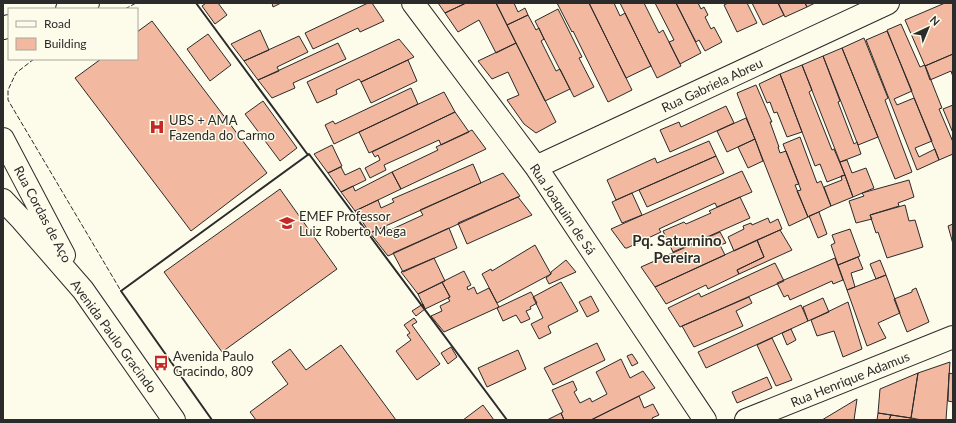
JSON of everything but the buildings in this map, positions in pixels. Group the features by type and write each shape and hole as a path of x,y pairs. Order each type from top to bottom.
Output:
{"street":[{"path":"70,8 88,3"},
{"name":"Rua Joaquim de Sá","path":"414,3 536,168 705,420"},
{"name":"Rua Gabriela Abreu","path":"536,168 888,3"},
{"name":"Rua Cordas de Aço","path":"3,139 83,290"},
{"name":"Avenida Paulo Gracindo","path":"3,200 83,290 174,420"},
{"name":"Rua Henrique Adamus","path":"746,420 953,337"}],"fence":[{"path":"127,8 136,3"},
{"path":"33,60 16,73 8,90 8,100 121,291"}],"wall":[{"path":"196,3 308,155"},
{"path":"212,420 121,291 309,154 507,420"}],"place":[{"name":"UBS + AMA Fazenda do Carmo","path":"157,127"},
{"name":"EMEF Professor Luiz Roberto Mega","path":"287,223"},
{"name":"Avenida Paulo Gracindo, 809","path":"161,363"}],"district":[{"name":"Pq. Saturnino Pereira","path":"677,248"}]}
